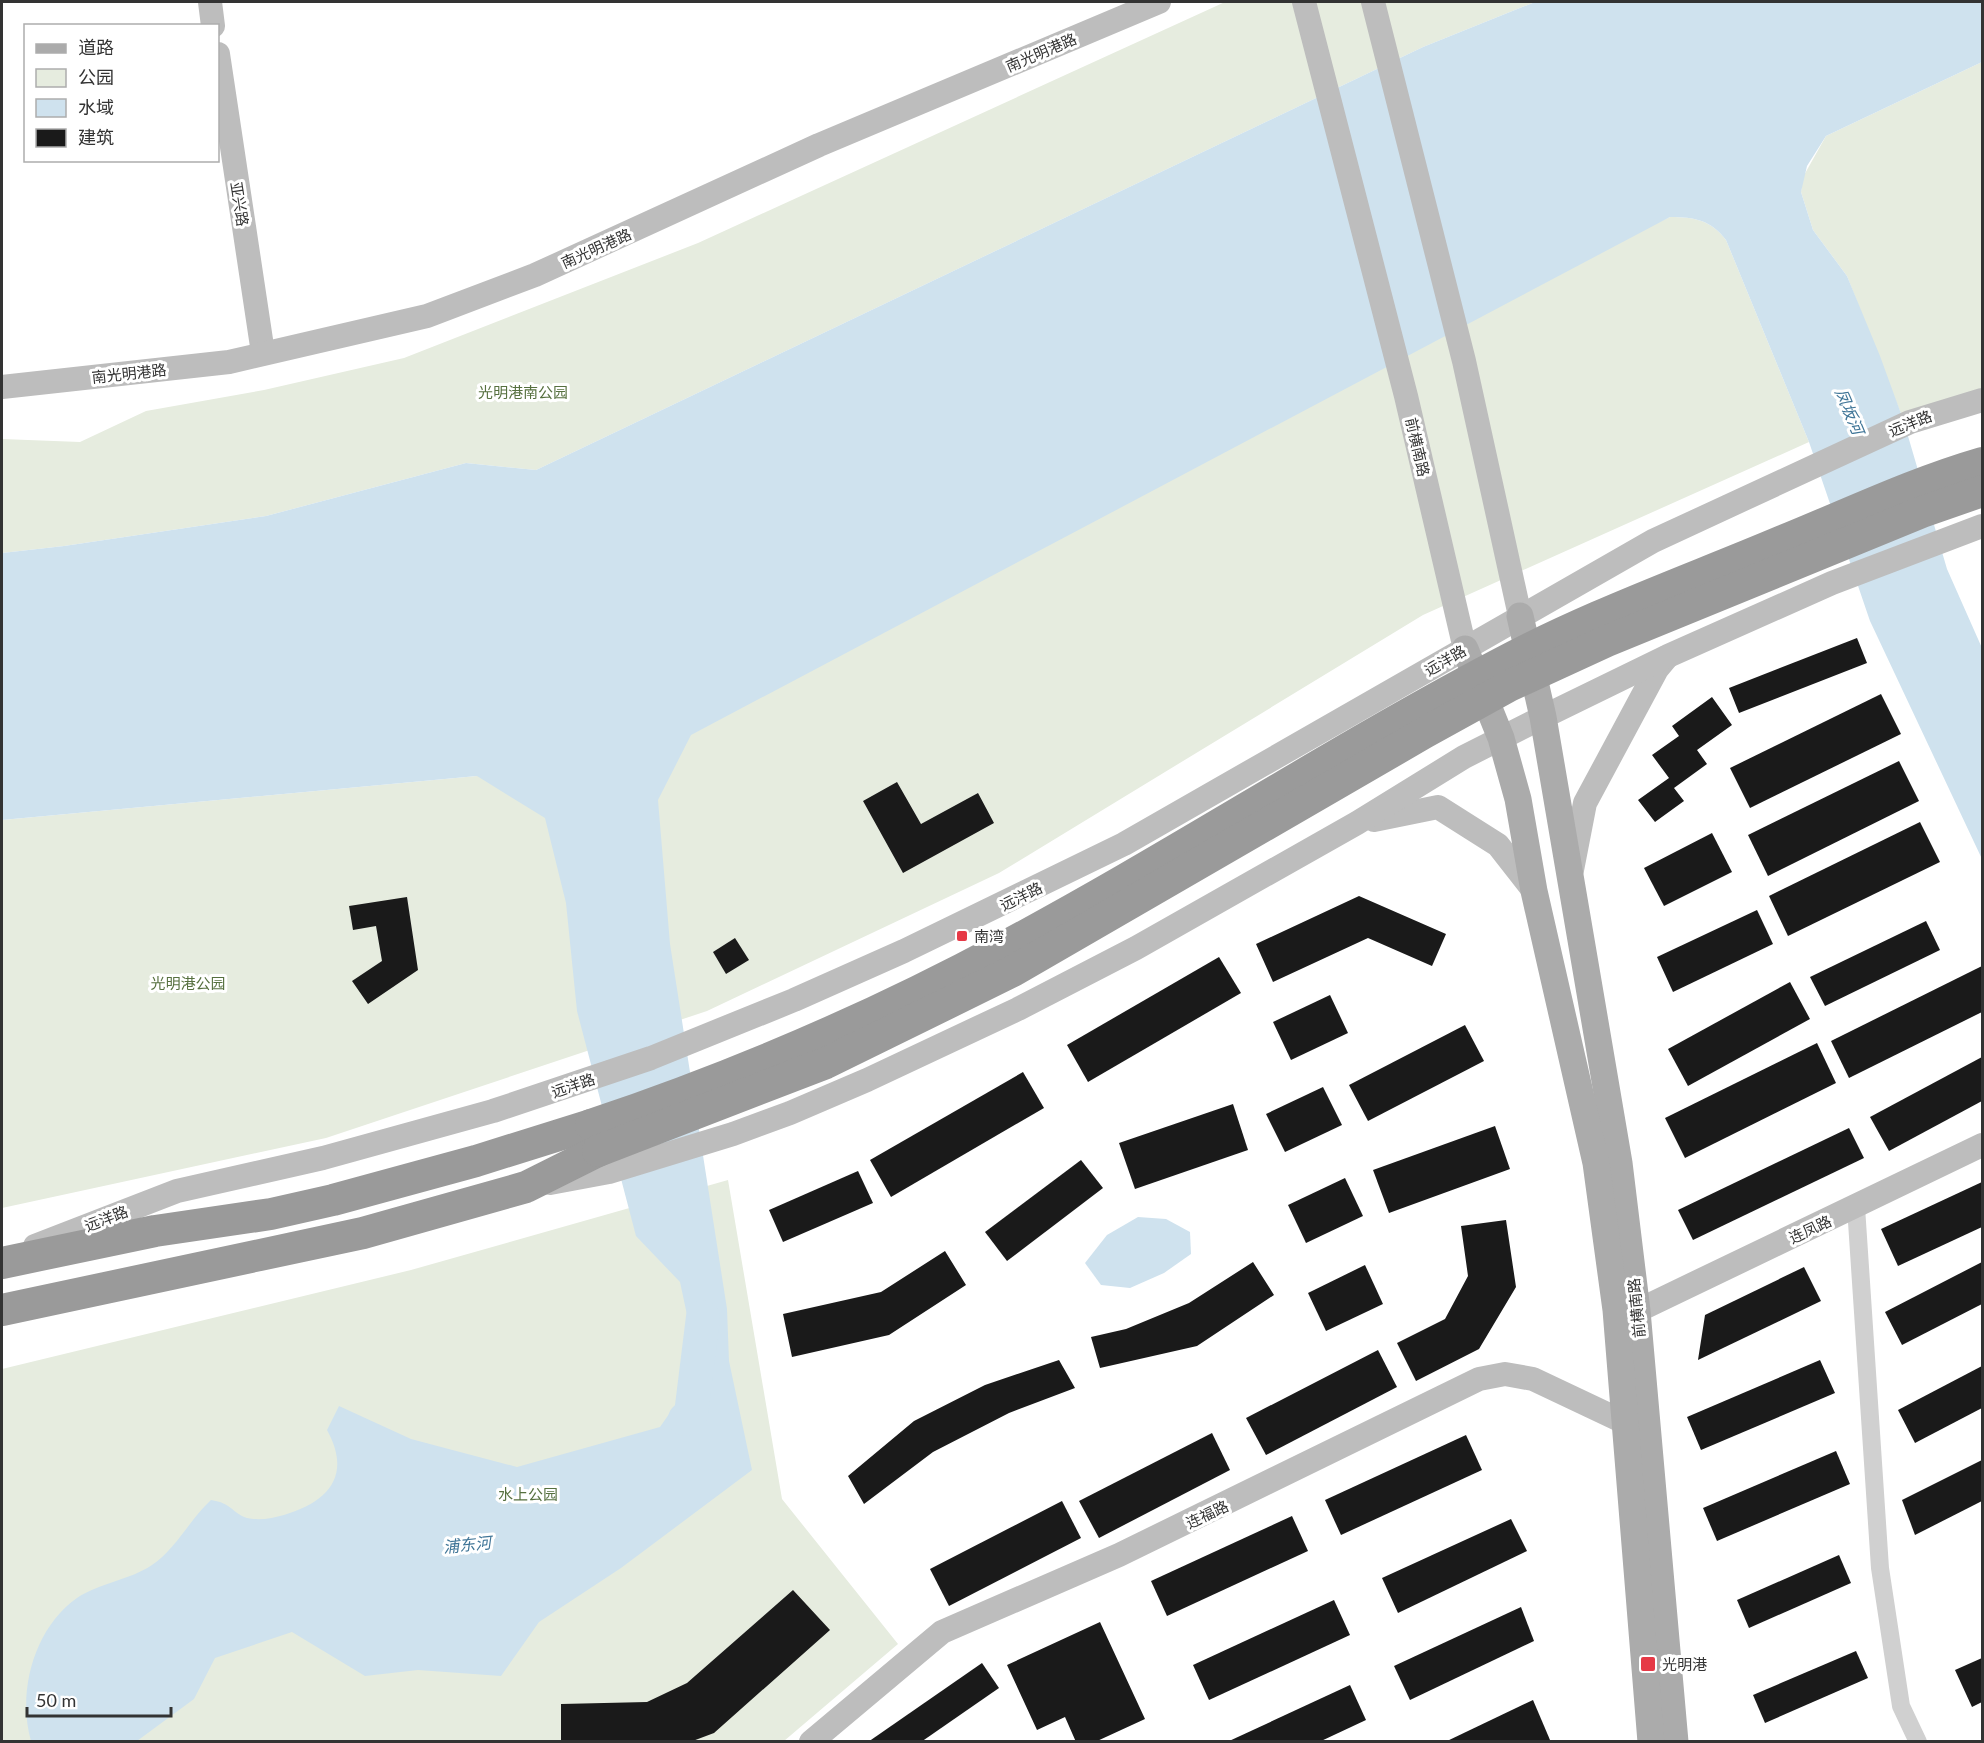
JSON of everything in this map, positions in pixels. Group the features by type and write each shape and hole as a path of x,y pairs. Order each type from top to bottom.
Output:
{"highway":[{"path":"600,1149 721,1078 815,1040 920,990 1086,902 1500,663 1664,590 1913,487 1983,463"},
{"path":"600,1149 826,1063 1013,971 1509,686 1618,636 1922,512 1983,490"},
{"name":"远洋路","path":"2,1310 363,1233 526,1188 600,1149"},
{"name":"远洋路","path":"2,1261 155,1231 271,1214 333,1200 476,1161 600,1149"}],"main road":[{"path":"210,2 213,24"},
{"name":"南光明港路","path":"2,387 229,362 427,316 507,287 819,145 1159,2"},
{"name":"前横南路","path":"1304,2 1406,396 1465,649 1501,738 1518,799 1533,891 1596,1163 1616,1310 1651,1742"},
{"name":"前横南路","path":"1372,2 1464,361 1543,717 1620,1163 1637,1311 1675,1742"},
{"name":"亚兴路","path":"219,61 263,353"},
{"name":"远洋路","path":"2,1261 177,1191 407,1136 584,1082 705,1037 904,951 1085,864 1180,814 1520,616 1661,537 1910,422 1983,400"},
{"name":"远洋路","path":"600,1149 733,1134 790,1113 867,1080 1018,1009 1136,948 1357,823 1464,757 1543,717 1668,656 1832,583 1975,527"},
{"name":"前横南路","path":"1570,878 1585,803 1657,669 1668,656"},
{"name":"前横南路","path":"1357,823 1438,807 1498,845 1533,891"},
{"name":"连凤路","path":"1637,1311 1983,1145"},
{"name":"连福路","path":"811,1742 942,1632 1179,1527 1479,1380 1505,1374 1533,1379 1626,1423"}],"street":[{"path":"1857,1207 1880,1568 1901,1706 1918,1742"}],"green space":[{"name":"光明港南公园","path":"1225,2 1535,2 1423,47 536,470 466,463 266,516 2,553 2,439 80,442 146,411 264,390 404,358 698,243"},
{"path":"1982,62 1982,396 1903,419 1847,276 1813,230 1801,192 1803,177 1826,136"},
{"name":"光明港公园","path":"1670,217 1701,221 1714,228 1726,240 1809,442 1423,615 999,873 707,1011 326,1138 2,1208 2,820 477,776"},
{"name":"水上公园","path":"728,1180 782,1499 898,1644 784,1741 2,1741 2,1369 411,1270"}],"water":[{"name":"凤坂河","path":"1535,2 1982,2 1982,62 1826,136 1807,166 1801,192 1813,230 1847,276 1880,356 1903,419 1947,569 1982,648 1982,859 1870,621 1809,442 1726,240 1714,228 1701,221 1670,217 691,735 658,800 670,944 727,1309 729,1361 752,1470 621,1568 539,1622 501,1676 418,1670 365,1676 292,1632 215,1658 194,1699 137,1741 31,1741 27,1722 28,1682 40,1644 62,1611 86,1593 152,1565 168,1551 211,1500 223,1503 242,1516 256,1519 284,1515 313,1503 332,1484 336,1473 337,1460 327,1430 339,1406 411,1439 517,1467 660,1427 699,1371 680,1282 636,1236 577,1011 566,903 545,818 477,776 2,820 2,553 266,516 466,463 536,470 1423,47"},
{"path":"1138,1217 1166,1219 1190,1232 1191,1254 1164,1273 1130,1288 1101,1285 1085,1263 1107,1235"}],"building":[{"path":"1857,638 1867,663 1739,713 1729,688"},
{"path":"1881,694 1901,734 1750,808 1730,768"},
{"path":"1712,697 1732,725 1697,750 1707,764 1674,788 1684,801 1655,822 1638,800 1669,778 1652,755 1679,736 1672,726"},
{"path":"1899,761 1919,801 1768,876 1748,835"},
{"path":"897,782 921,824 978,793 994,823 903,873 863,801"},
{"path":"1920,822 1940,862 1788,936 1769,896"},
{"path":"1712,833 1732,872 1664,906 1644,868"},
{"path":"1359,896 1446,934 1432,966 1368,938 1273,982 1256,944"},
{"path":"407,897 418,970 368,1004 352,981 382,961 376,926 353,930 349,906"},
{"path":"1757,910 1773,944 1673,992 1657,957"},
{"path":"1926,921 1940,950 1825,1006 1810,977"},
{"path":"735,938 749,960 726,974 713,952"},
{"path":"1219,957 1241,993 1088,1082 1067,1045"},
{"path":"1982,966 1982,1012 1849,1078 1831,1041"},
{"path":"1790,982 1810,1019 1688,1086 1668,1049"},
{"path":"1330,995 1348,1033 1291,1060 1273,1022"},
{"path":"1465,1025 1484,1061 1368,1121 1349,1085"},
{"path":"1817,1043 1836,1083 1685,1158 1665,1118"},
{"path":"1982,1057 1982,1101 1889,1151 1870,1117"},
{"path":"1023,1072 1044,1108 891,1197 870,1160"},
{"path":"1323,1087 1342,1125 1285,1152 1266,1114"},
{"path":"1233,1104 1248,1150 1135,1189 1119,1143"},
{"path":"1495,1126 1510,1169 1389,1213 1373,1170"},
{"path":"1849,1128 1864,1158 1693,1240 1678,1210"},
{"path":"1081,1160 1103,1188 1007,1261 985,1232"},
{"path":"858,1171 873,1203 783,1242 769,1210"},
{"path":"1345,1178 1363,1216 1306,1243 1288,1205"},
{"path":"1982,1182 1982,1227 1898,1266 1881,1229"},
{"path":"1506,1220 1516,1287 1479,1349 1416,1381 1397,1343 1445,1319 1468,1276 1461,1226"},
{"path":"945,1251 966,1285 889,1335 792,1357 783,1314 881,1292"},
{"path":"1253,1262 1274,1295 1197,1346 1100,1368 1091,1337 1126,1329 1189,1303"},
{"path":"1982,1262 1982,1304 1902,1345 1885,1312"},
{"path":"1365,1265 1383,1304 1326,1331 1308,1293"},
{"path":"1804,1267 1821,1301 1698,1360 1705,1315"},
{"path":"1378,1350 1397,1387 1266,1455 1246,1418"},
{"path":"1059,1360 1075,1388 1009,1413 933,1452 864,1504 848,1476 914,1421 985,1385"},
{"path":"1820,1360 1835,1393 1701,1450 1687,1417"},
{"path":"1982,1366 1982,1408 1915,1443 1898,1410"},
{"path":"1212,1433 1230,1470 1099,1538 1079,1501"},
{"path":"1466,1435 1482,1470 1341,1535 1325,1500"},
{"path":"1836,1451 1850,1484 1717,1541 1703,1508"},
{"path":"1982,1460 1982,1501 1915,1535 1902,1500"},
{"path":"1062,1501 1081,1538 949,1606 930,1569"},
{"path":"1292,1516 1308,1551 1167,1616 1151,1581"},
{"path":"1511,1519 1527,1551 1398,1613 1382,1578"},
{"path":"1839,1555 1851,1583 1749,1628 1737,1600"},
{"path":"793,1590 830,1630 714,1733 690,1742 561,1742 561,1704 647,1702 687,1683"},
{"path":"1334,1600 1350,1635 1209,1700 1193,1665"},
{"path":"1521,1607 1534,1641 1410,1700 1394,1666"},
{"path":"1100,1622 1145,1719 1095,1742 1076,1742 1065,1717 1037,1730 1007,1665"},
{"path":"1856,1651 1868,1678 1765,1723 1753,1695"},
{"path":"1982,1658 1982,1702 1972,1707 1955,1670"},
{"path":"982,1663 999,1688 921,1742 868,1742"},
{"path":"1350,1685 1366,1720 1319,1742 1227,1742"},
{"path":"1533,1700 1550,1740 1445,1742"}],"waterway":[{"name":"浦东河","path":"685,1419 691,1414 703,1317"}],"place":[{"name":"南湾","path":"962,936"},
{"name":"光明港","path":"1648,1664"}]}
